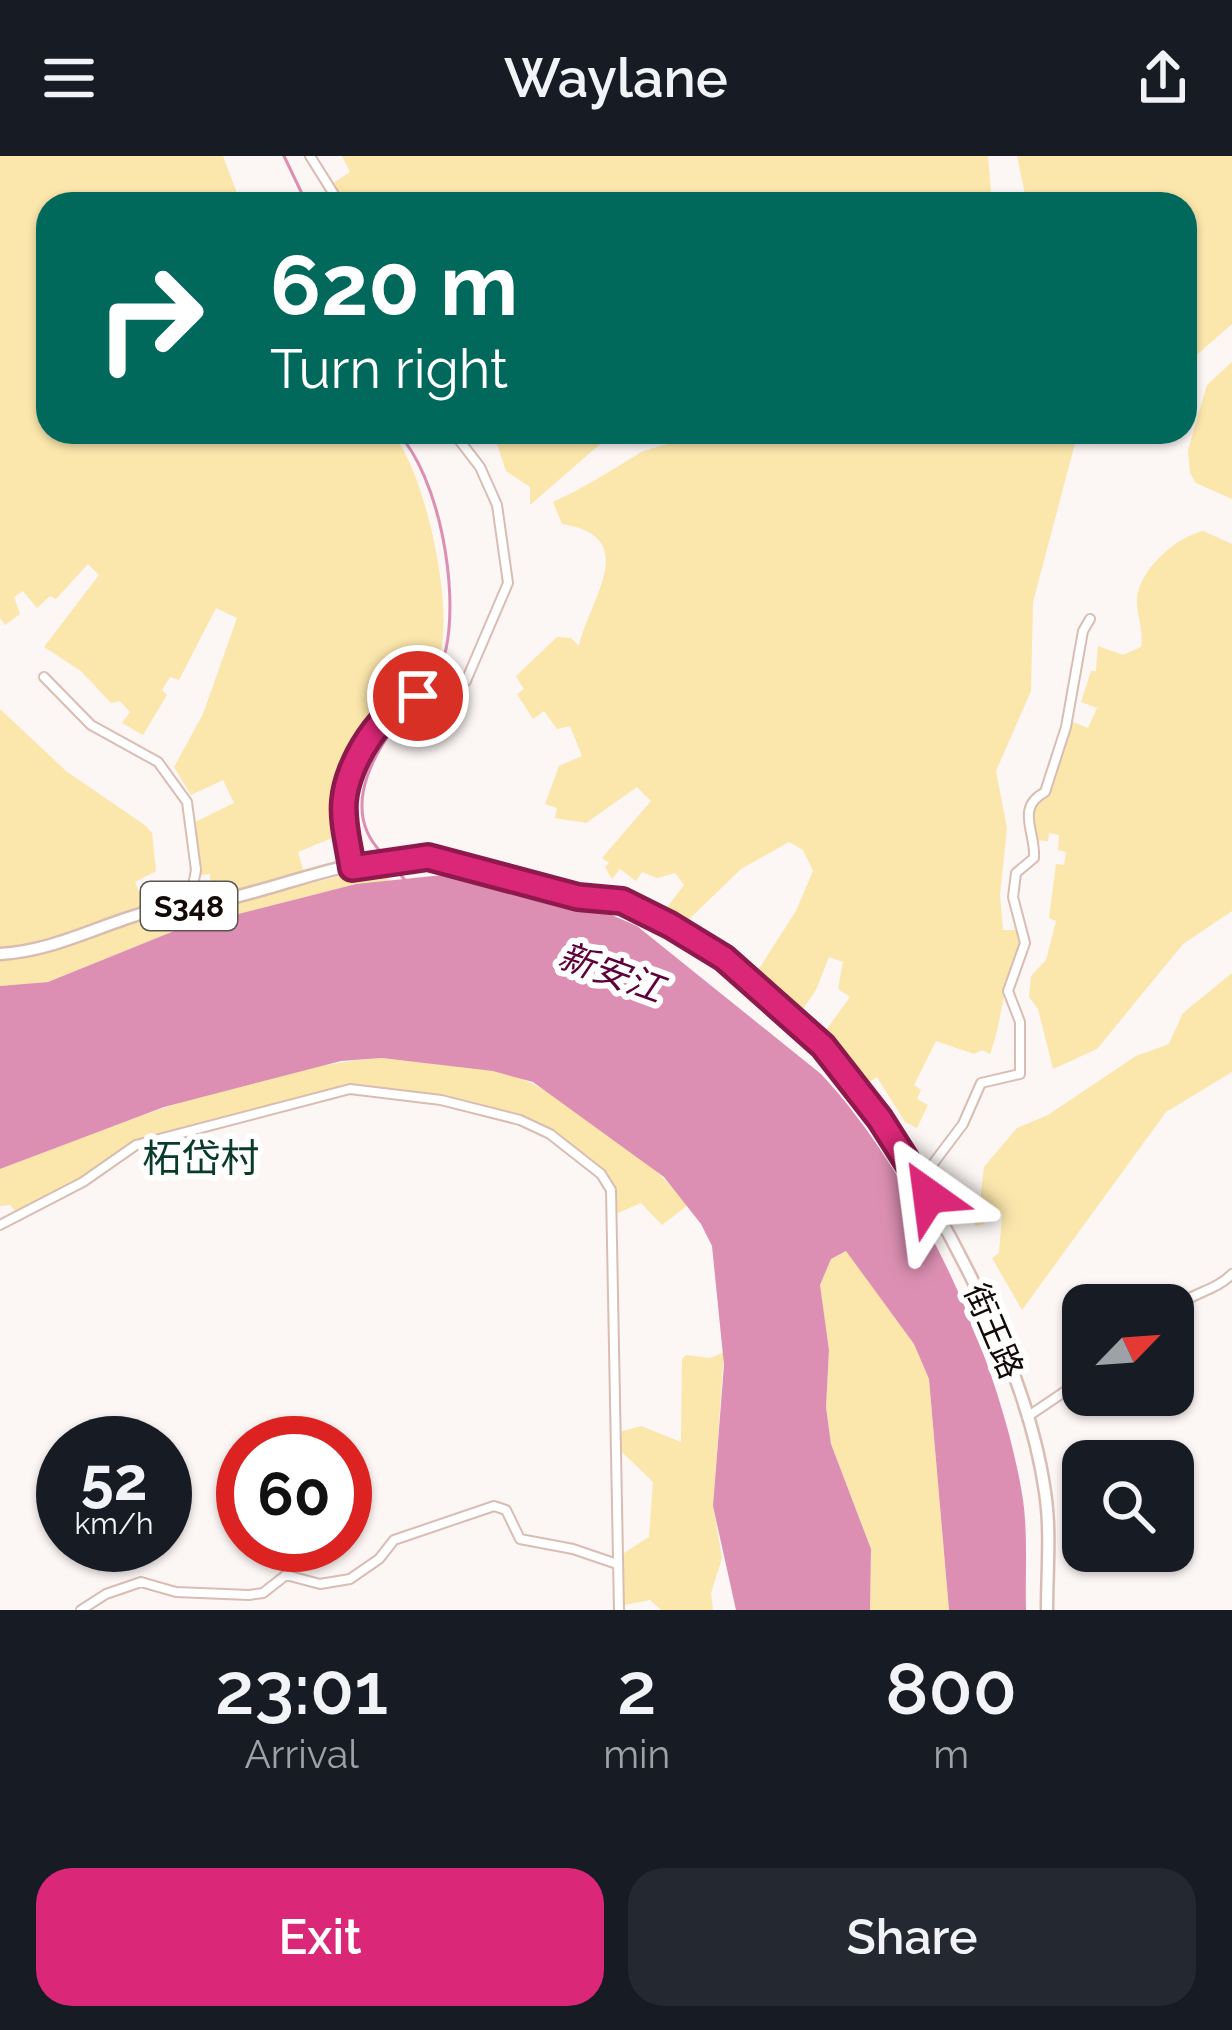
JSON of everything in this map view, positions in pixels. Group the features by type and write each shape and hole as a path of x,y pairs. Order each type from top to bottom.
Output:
{"main road":[{"name":"街王路","path":"0,954 39,950 149,912 387,860 428,857 578,897 622,901 714,950 823,1046 880,1119 920,1181 997,1328 1027,1417 1046,1502 1047,1610"}],"street":[{"path":"310,156 332,192"},
{"path":"352,868 344,802 366,745 403,702 448,693 466,681 508,583 497,505 462,444"},
{"path":"920,1181 963,1124 981,1083 1020,1074 1020,1022 1008,994 1009,978 1025,944 1013,897 1016,874 1034,858 1028,811 1046,790 1066,727 1083,631 1090,619"},
{"path":"44,677 92,725 158,762 187,802 196,866 189,906"},
{"path":"0,1225 82,1183 136,1145 330,1091 370,1090 441,1100 504,1114 550,1134 601,1174 611,1190 619,1610"},
{"path":"1194,1294 1216,1288 1232,1274"},
{"path":"1027,1417 1062,1393"},
{"path":"81,1610 106,1594 141,1582 186,1593 249,1595 263,1593 286,1575 320,1584 350,1579 379,1559 391,1541 494,1506 506,1510 520,1539 617,1564"}],"shaded area":[{"path":"0,156 223,156 236,192 36,192 36,444 399,444 426,511 441,583 442,647 435,669 367,730 345,779 342,834 298,852 304,873 210,898 210,874 201,875 195,822 234,803 223,780 191,795 174,767 203,714 237,618 216,608 179,680 170,677 162,690 167,695 143,735 122,723 130,712 120,701 111,703 81,671 44,647 99,575 88,564 56,599 50,596 37,608 23,591 14,597 20,614 5,625 0,618"},
{"path":"342,156 988,156 991,192 337,192 332,184 350,172"},
{"path":"1017,156 1232,156 1232,324 1197,355 1197,192 1024,192"},
{"path":"1232,362 1232,499 1196,483 1190,473 1188,450 1190,444 1197,444 1197,419 1207,385"},
{"path":"497,444 600,444 530,505 530,487 506,471"},
{"path":"668,444 1075,444 1033,602 1031,691 996,771 1007,828 1000,895 1003,930 1019,930 1022,944 1010,972 990,1054 982,1050 974,1054 936,1041 914,1085 921,1090 917,1099 928,1105 917,1128 905,1122 877,1077 863,1086 821,1037 850,997 838,989 843,962 829,957 816,990 798,1016 755,975 796,911 813,871 803,850 789,842 741,869 682,926 662,914 684,885 675,873 657,878 642,872 636,881 620,869 612,879 605,867 609,863 602,858 651,801 637,787 586,823 555,818 557,808 545,804 559,766 582,756 570,726 557,729 544,711 533,719 517,694 524,689 516,676 557,637 571,638 579,646 605,572 606,556 600,542 586,531 562,524 553,502 638,454"},
{"path":"1203,531 1232,544 1232,911 1183,944 1097,1049 1053,1069 1038,1009 1029,997 1031,976 1046,960 1056,921 1049,918 1056,864 1064,865 1066,852 1058,850 1059,835 1049,833 1048,841 1035,840 1030,807 1050,779 1073,722 1088,728 1097,708 1081,702 1091,671 1096,671 1098,646 1123,655 1141,647 1137,598 1145,576 1171,547"},
{"path":"0,709 66,771 152,833 156,871 135,882 145,907 53,941 0,949"},
{"path":"381,866 391,883 356,884 179,929 48,982 0,986 0,958 40,954 150,916 222,905"},
{"path":"1232,973 1232,1072 1166,1112 1022,1310 992,1258 999,1253 1002,1215 986,1212 984,1224 976,1226 968,1214 980,1202 984,1167 1017,1128 1048,1115 1136,1056 1169,1044 1183,1013"},
{"path":"382,1058 502,1072 549,1092 652,1167 688,1205 662,1225 641,1203 618,1213 606,1174 550,1131 509,1112 368,1087 333,1088 144,1139 87,1177 17,1213 10,1205 0,1206 0,1169 236,1085"},
{"path":"847,1251 914,1344 929,1379 949,1610 870,1610 871,1549 831,1444 826,1407 829,1350 820,1285 831,1259"},
{"path":"724,1352 713,1506 722,1558 711,1593 713,1610 661,1610 650,1600 624,1605 621,1555 649,1537 653,1482 621,1451 620,1432 641,1426 681,1442 682,1359 686,1355 710,1358"}],"water":[{"name":"新安江","path":"472,872 593,907 637,926 821,1074 856,1116 921,1217 950,1274 996,1390 1023,1500 1026,1610 949,1610 929,1379 914,1344 846,1251 831,1259 820,1285 829,1350 826,1407 831,1444 871,1549 870,1610 736,1610 713,1506 724,1365 712,1246 664,1177 533,1082 493,1071 382,1058 341,1061 164,1107 0,1169 0,986 48,982 179,929 356,884"}],"waterway":[{"path":"284,156 301,192"},
{"path":"406,444 434,504 450,596 444,656 418,697"},
{"path":"382,853 369,835 362,797 375,758 412,705"},
{"path":"392,865 405,880"}],"district":[{"name":"柘岱村","path":"201,1158"}],"route":[{"path":"418,696 394,709 366,745 347,782 344,810 352,868 407,856 466,865 578,897 622,901 714,950 823,1046 880,1119 929,1196"}]}
